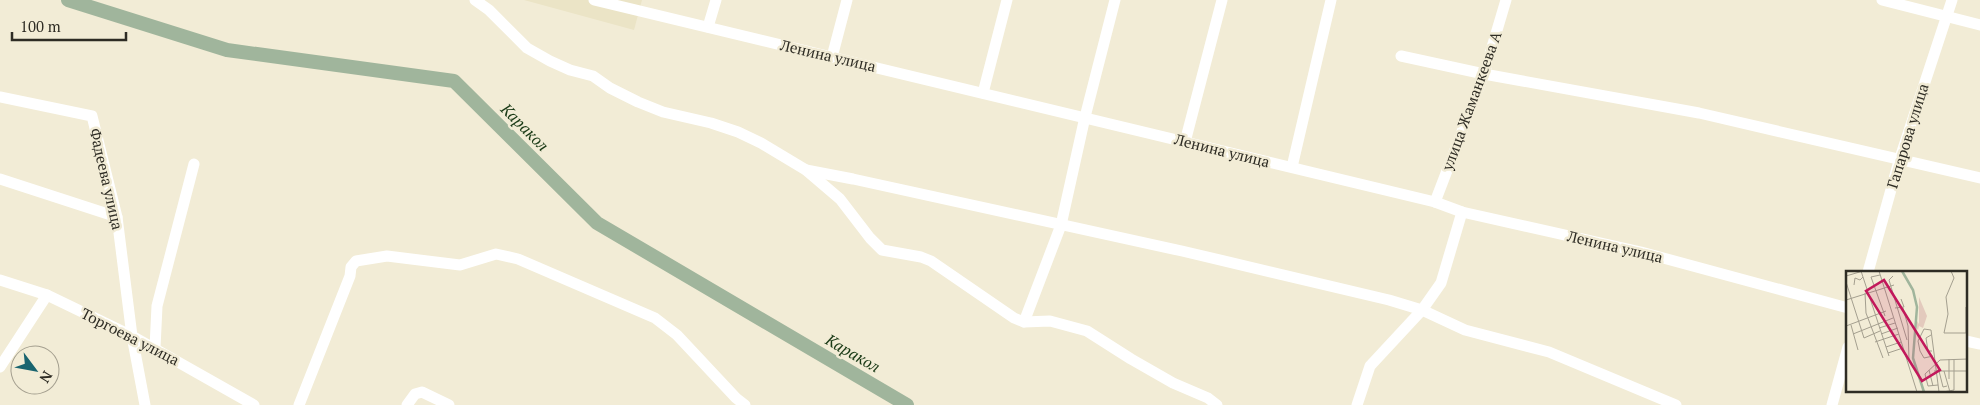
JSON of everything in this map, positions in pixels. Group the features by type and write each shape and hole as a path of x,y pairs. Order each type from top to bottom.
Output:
{"street":[{"path":"475,0 489,10 527,48 550,61 570,70 594,76 610,88 663,112 712,123 738,132 761,143 806,170 840,199 870,238 882,250 921,257 930,261 986,298 999,309 1024,322 1050,321 1087,331 1131,359 1173,382 1208,398 1217,405"},
{"name":"Ленина улица","path":"594,0 1292,167 1435,202 1462,212 1641,252 1846,307"},
{"path":"708,27 716,0"},
{"path":"832,57 847,0"},
{"path":"984,93 1006,0"},
{"path":"1024,322 1061,225 1085,118 1115,0"},
{"path":"1185,142 1222,0"},
{"path":"1292,167 1331,0"},
{"name":"улица Жаманкеева А","path":"1435,202 1484,74 1506,0"},
{"path":"1882,0 1980,25"},
{"name":"Гапарова улица","path":"1868,271 1899,161 1952,0"},
{"path":"1401,56 1484,74 1699,114 1980,178"},
{"name":"Фадеева улица","path":"0,97 92,116 117,217 132,336 145,405"},
{"path":"155,348 157,306 194,164"},
{"path":"806,170 1317,282 1422,310 1465,330 1549,352 1676,405"},
{"path":"0,179 117,217"},
{"path":"1357,405 1370,366 1422,310 1441,283 1462,212"},
{"path":"299,405 350,276 351,267 356,261 387,256 460,265 496,254 518,259 655,318 677,335 736,398 745,405"},
{"name":"Торгоева улица","path":"0,280 47,296 132,336 254,405"},
{"path":"0,367 47,296"},
{"path":"1832,405 1846,354"},
{"path":"407,405 415,394 422,392 449,405"}],"shaded area":[{"path":"524,0 642,0 634,30"}],"waterway":[{"name":"Каракол","path":"68,0 227,50 454,81 597,223 907,405"}]}
